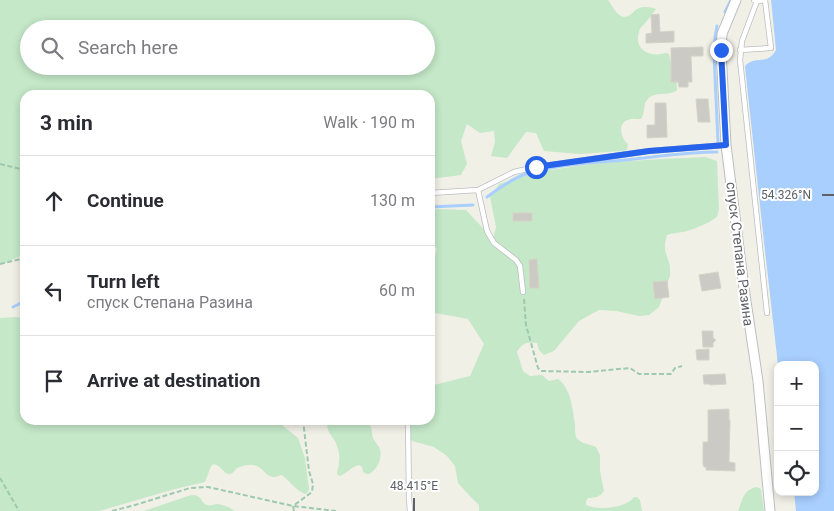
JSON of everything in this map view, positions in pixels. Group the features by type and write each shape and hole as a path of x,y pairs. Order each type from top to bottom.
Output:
{"street":[{"name":"спуск Степана Разина","path":"736,0 722,34 721,50 726,145 758,381 770,511"}],"lane":[{"path":"740,50 771,48 765,0 755,1 742,41 740,50 740,60 767,313"},
{"path":"435,194 478,190 514,172 536,167 649,151 726,145"},
{"path":"478,190 487,231 494,243 516,260 520,266 523,292"},
{"path":"408,425 410,511"}],"path":[{"path":"0,164 20,169"},
{"path":"0,264 20,259"},
{"path":"523,292 526,324 538,368 541,371 588,372 630,368 638,374 671,374 675,368 682,366"},
{"path":"292,506 312,492 313,489 304,425"},
{"path":"0,478 19,511"},
{"path":"112,511 190,488 208,487 292,506 336,511"},
{"path":"292,506 294,511"}],"green space":[{"path":"0,0 608,0 618,14 625,17 641,7 656,9 640,29 639,44 641,48 649,53 669,54 671,65 676,72 677,90 650,97 646,102 641,119 631,119 622,124 621,131 628,144 627,150 580,154 544,151 536,133 526,132 507,158 491,156 495,142 494,131 480,133 467,124 461,141 467,164 461,175 435,178 435,90 20,90 20,256 0,265"},
{"path":"705,157 717,161 719,209 717,217 705,224 683,232 667,235 665,250 670,266 670,276 659,307 649,315 639,316 616,311 599,310 579,321 554,351 544,355 539,350 537,343 530,343 523,345 517,352 523,371 530,376 542,375 549,381 558,379 562,383 571,400 576,437 596,447 600,455 600,471 604,491 597,497 588,498 586,505 597,508 619,506 637,497 640,500 642,511 479,511 479,505 458,483 455,466 447,456 434,447 412,441 409,436 410,425 435,425 435,385 470,376 484,344 468,319 435,313 435,256 437,249 435,247 435,210 466,210 493,239 496,227 490,197 499,184 542,171 601,163"},
{"path":"0,318 20,318 20,425 282,425 298,438 305,458 308,492 305,494 301,492 282,475 271,476 257,466 246,465 228,474 214,464 211,466 205,482 99,511 0,511"},
{"path":"327,425 370,425 373,438 381,452 375,469 366,474 359,465 340,476 337,474 339,464 338,448"},
{"path":"756,487 761,490 764,511 738,511 745,493"},
{"path":"191,495 199,497 207,505 221,505 235,511 144,511"}],"water":[{"path":"771,0 834,0 834,511 796,511 794,496 819,496 819,361 778,361 745,67 750,62 769,58 776,50"}],"building":[{"path":"659,14 660,32 674,31 674,42 646,43 646,34 652,33 651,15"},
{"path":"703,47 703,56 691,56 692,82 688,82 688,87 679,87 678,82 671,82 671,48"},
{"path":"696,99 708,99 710,122 698,122"},
{"path":"655,103 666,103 667,137 647,138 647,125 655,125"},
{"path":"513,213 532,213 532,221 513,221"},
{"path":"537,259 539,288 530,288 529,260"},
{"path":"718,272 721,288 702,291 699,275"},
{"path":"667,281 669,297 655,299 653,282"},
{"path":"702,331 713,331 713,338 716,340 713,343 713,347 703,347"},
{"path":"709,349 709,360 697,360 696,350"},
{"path":"725,374 726,384 704,384 703,375"},
{"path":"729,409 729,462 735,463 735,471 706,470 703,464 703,442 708,442 708,410"}],"waterway":[{"path":"725,12 731,0"},
{"path":"717,26 714,54 718,142"},
{"path":"487,197 518,177 548,168 574,164 717,152"},
{"path":"435,207 473,205"},
{"path":"13,307 20,304"}],"route":[{"path":"536,167 649,151 726,145 721,50"}]}
